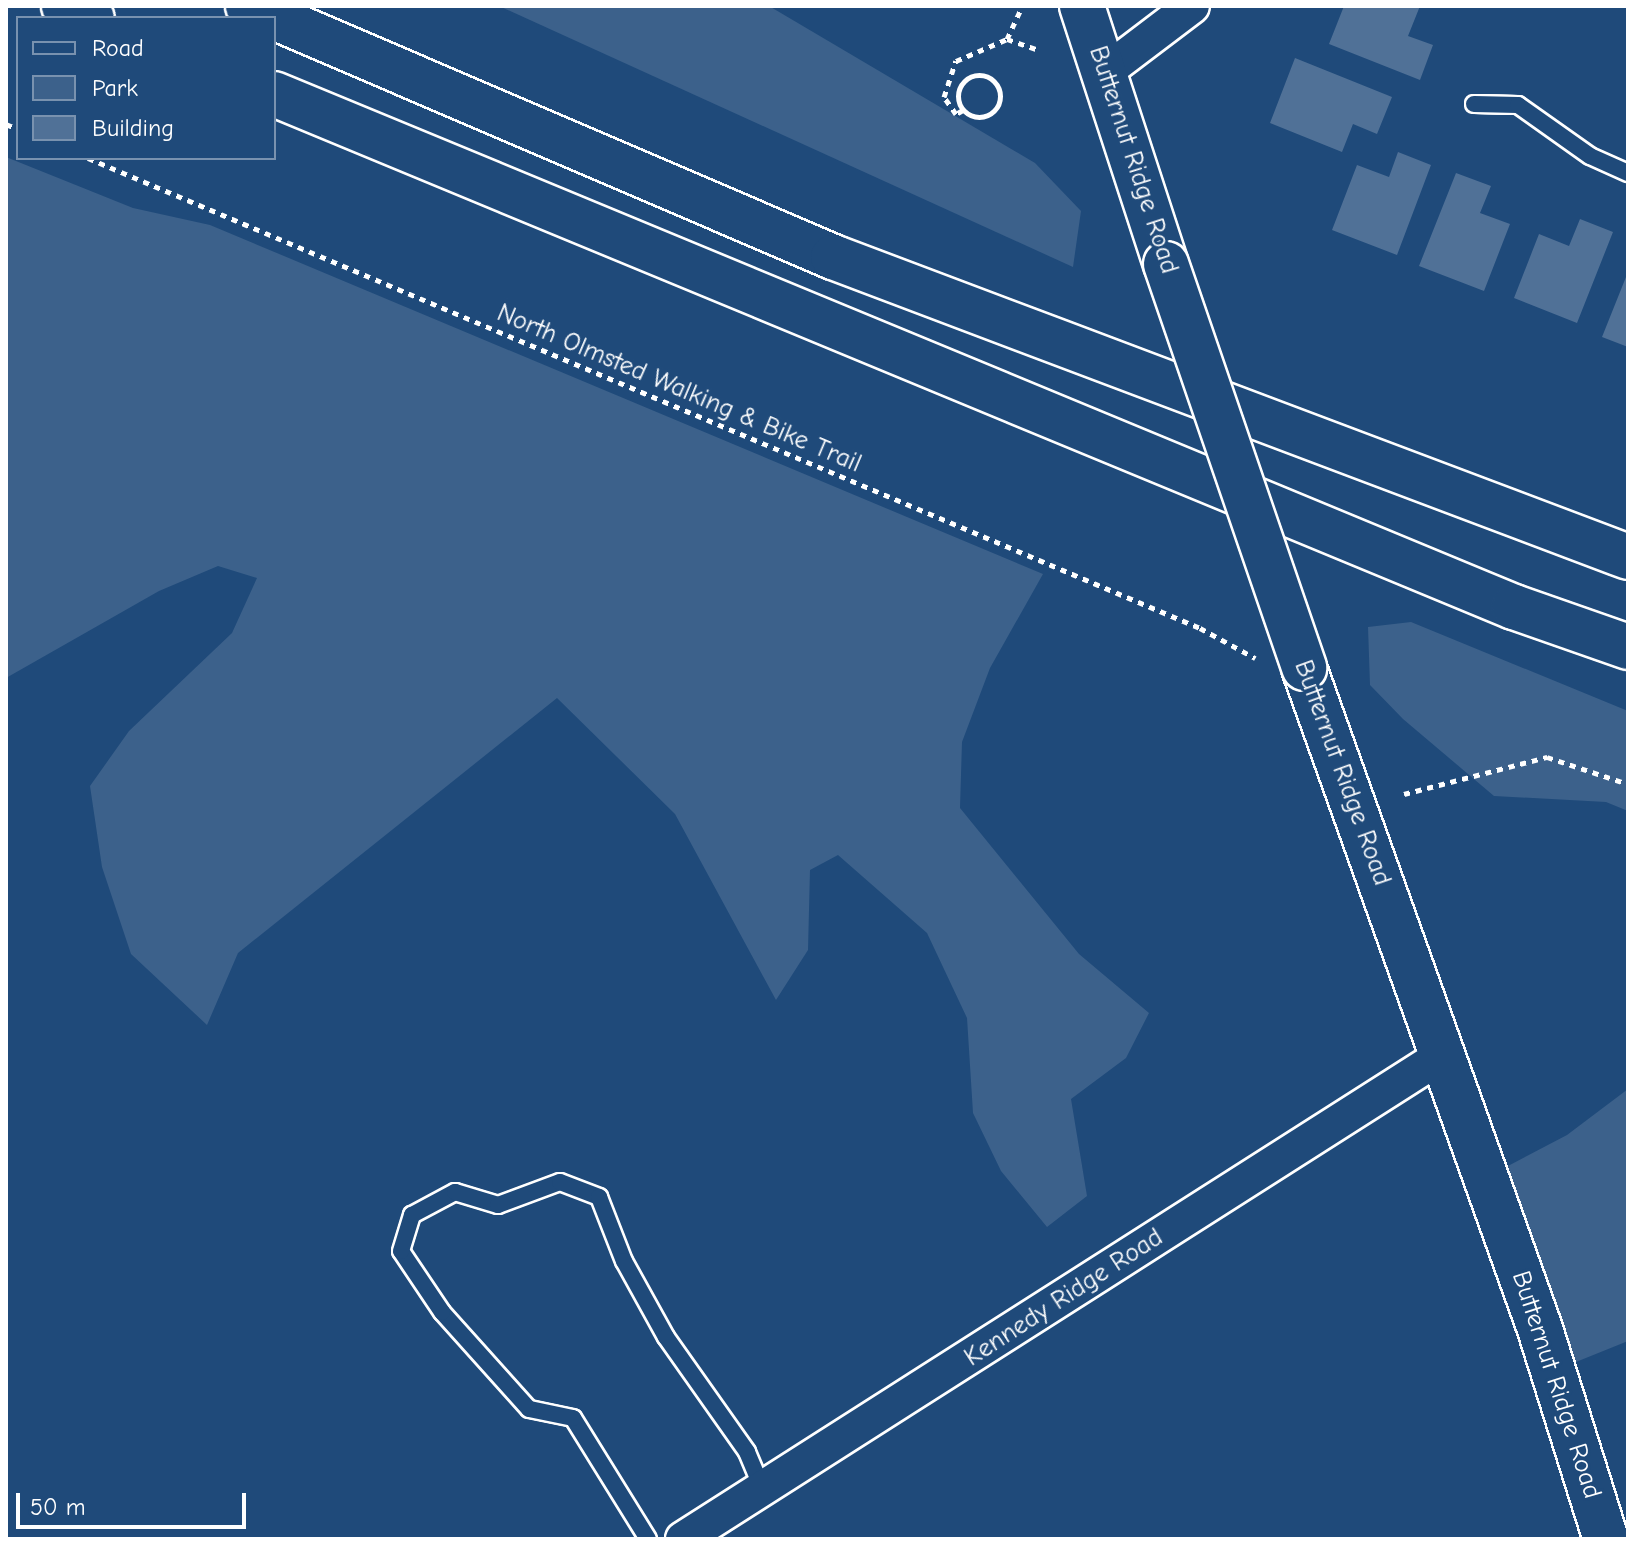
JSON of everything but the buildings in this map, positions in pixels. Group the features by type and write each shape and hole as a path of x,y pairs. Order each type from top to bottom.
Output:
{"main road":[{"path":"64,6 87,16"},
{"path":"248,6 271,16"},
{"name":"Butternut Ridge Road","path":"1082,6 1304,668 1443,1055 1606,1539"},
{"path":"276,18 833,257 1628,557"},
{"path":"276,95 1514,607 1628,647"}],"street":[{"path":"1105,72 1192,6"},
{"name":"Kennedy Ridge Road","path":"683,1539 1443,1055"}],"lane":[{"path":"1474,104 1518,105 1590,156 1628,173"},
{"path":"648,1539 573,1418 529,1409 442,1312 401,1251 412,1215 455,1192 498,1205 560,1182 599,1197 624,1261 666,1337 747,1452 763,1490"}],"path":[{"path":"963,110 961,84 973,76 993,81 999,99 993,111 982,117 963,110 956,114 944,97 956,61 1007,39 1022,7"},
{"path":"1007,39 1036,49"},
{"name":"North Olmsted Walking & Bike Trail","path":"93,160 1200,628 1255,658"},
{"path":"1404,794 1537,758 1565,760 1628,784"}],"green space":[{"path":"499,6 769,6 1035,163 1081,211 1073,267"},
{"path":"6,157 133,208 210,225 1043,574 990,668 962,742 960,808 1079,954 1149,1013 1126,1058 1071,1099 1087,1196 1047,1227 1001,1171 973,1113 967,1018 927,933 838,855 810,870 808,950 776,1000 675,814 557,698 238,953 207,1025 131,954 102,867 90,786 129,731 232,633 257,578 218,566 159,591 6,678"},
{"path":"1411,622 1628,711 1628,811 1606,802 1494,796 1403,719 1370,685 1368,627"},
{"path":"1628,1089 1628,1341 1571,1364 1508,1166 1567,1135"}]}
